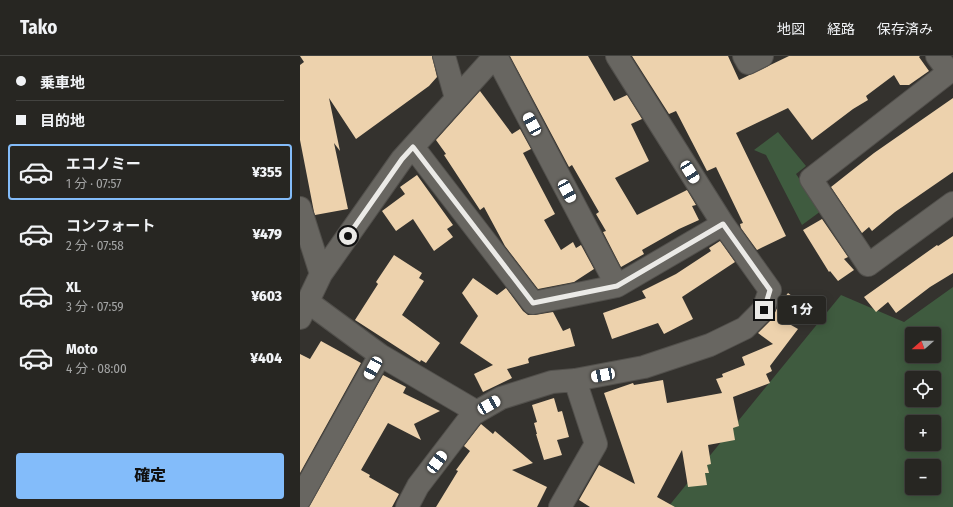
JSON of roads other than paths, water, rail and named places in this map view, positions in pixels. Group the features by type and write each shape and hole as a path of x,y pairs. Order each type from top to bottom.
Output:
{"street":[{"path":"444,56 456,98"},
{"path":"478,412 304,310 321,274 402,159 456,98 496,56 617,286"},
{"path":"407,507 418,486 473,414 501,398 552,382 575,380 644,367 710,345 745,328 764,310 770,290 723,224 617,56"},
{"path":"744,56 748,64 762,56"},
{"path":"937,56 949,72 811,179 868,264 953,203"},
{"path":"413,147 533,303 617,286 723,224"},
{"path":"300,208 321,274"},
{"path":"300,499 380,354"},
{"path":"560,507 596,444 575,380"}]}
